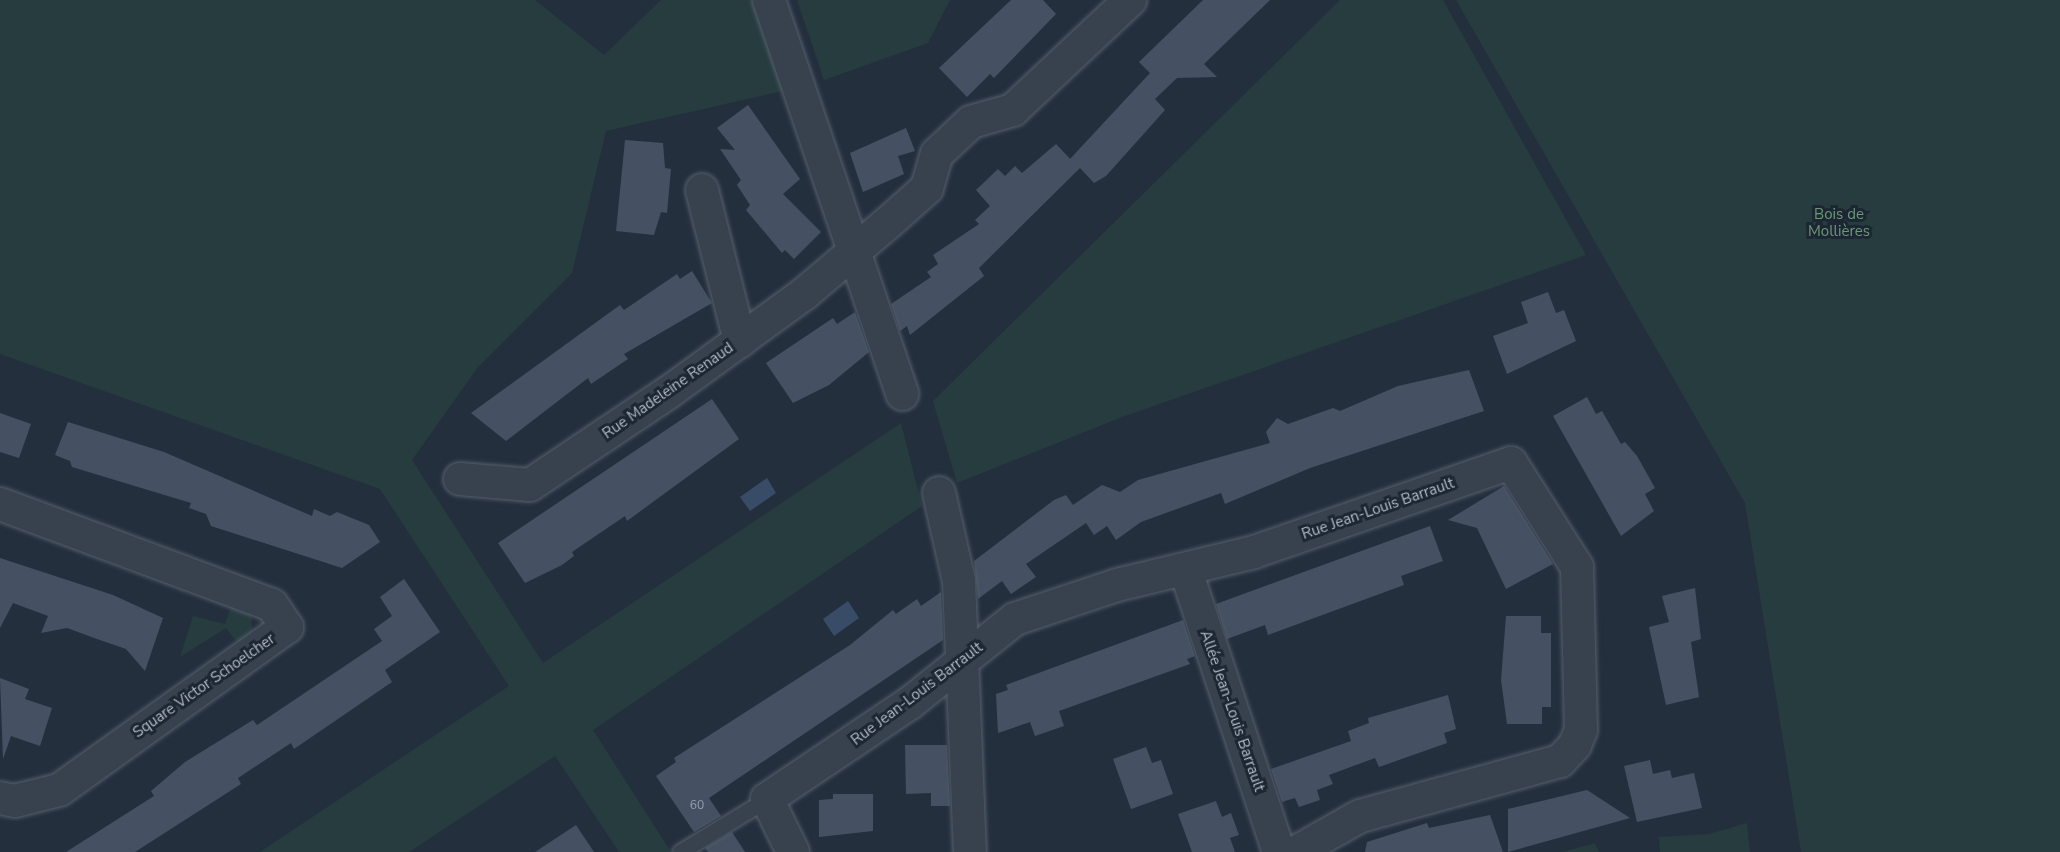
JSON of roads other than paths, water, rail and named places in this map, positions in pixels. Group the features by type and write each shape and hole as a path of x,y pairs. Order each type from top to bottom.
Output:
{"street":[{"path":"769,0 857,248 902,394"},
{"name":"Rue Madeleine Renaud","path":"460,479 530,484 740,340 857,248 927,188 937,154 971,122 1013,110 1130,0"},
{"path":"702,190 740,340"},
{"name":"Rue Jean-Louis Barrault","path":"767,799 965,659 1015,619 1117,585 1185,571 1254,552 1501,463 1518,469 1577,567 1581,730 1560,761 1360,816 1296,852"},
{"path":"939,493 959,581 965,659 970,852"},
{"name":"Square Victor Schoelcher","path":"0,504 272,604 287,627 59,790 15,801 0,798"},
{"name":"Allée Jean-Louis Barrault","path":"1185,571 1279,852"},
{"path":"767,799 793,852"}],"lane":[{"path":"680,852 767,799"}],"water":[{"path":"767,478 776,493 750,511 740,497"},
{"path":"848,601 859,618 834,636 823,619"}],"park label":[{"name":"Bois de Mollières","path":"1839,222"}]}
